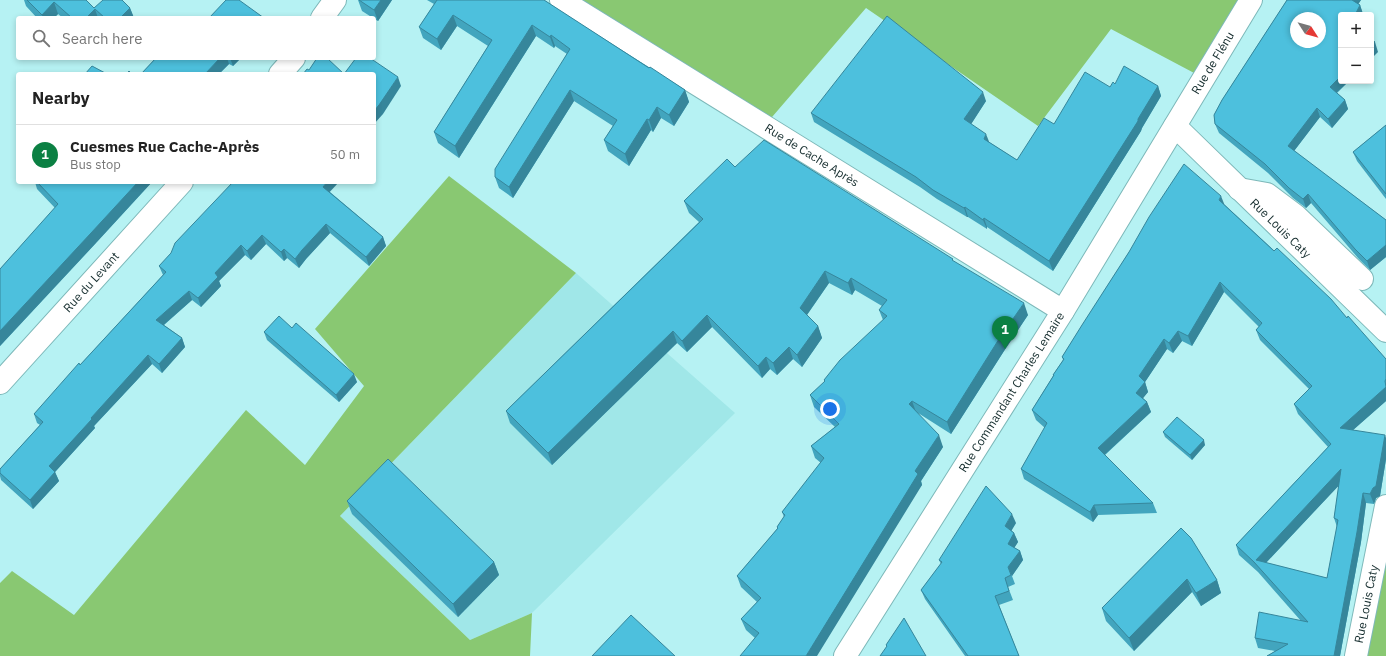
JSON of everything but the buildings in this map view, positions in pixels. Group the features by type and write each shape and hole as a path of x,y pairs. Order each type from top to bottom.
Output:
{"street":[{"path":"323,16 335,0"},
{"name":"Rue de Cache Après","path":"561,0 1063,311"},
{"name":"Rue de Flénu","path":"1175,126 1251,0"},
{"path":"282,72 292,60"},
{"name":"Rue Commandant Charles Lemaire","path":"845,656 1063,311 1175,126"},
{"name":"Rue Louis Caty","path":"1175,126 1386,331"},
{"name":"Rue du Levant","path":"0,383 180,184"},
{"path":"1239,189 1267,194 1294,215 1362,279"},
{"name":"Rue Louis Caty","path":"1356,656 1386,506"}],"shaded area":[{"path":"576,273 735,413 532,613 470,640 340,516"}],"green space":[{"path":"569,0 1246,0 1196,74 1111,29 1038,126 866,8 766,124"},
{"path":"449,176 576,273 340,516 470,640 532,613 530,656 0,656 0,583 12,571 74,615 246,410 305,465 364,386 315,329"},
{"path":"1386,506 1386,656 1356,656"}],"place":[{"name":"Cuesmes Rue Cache-Après","path":"1005,349"}]}
